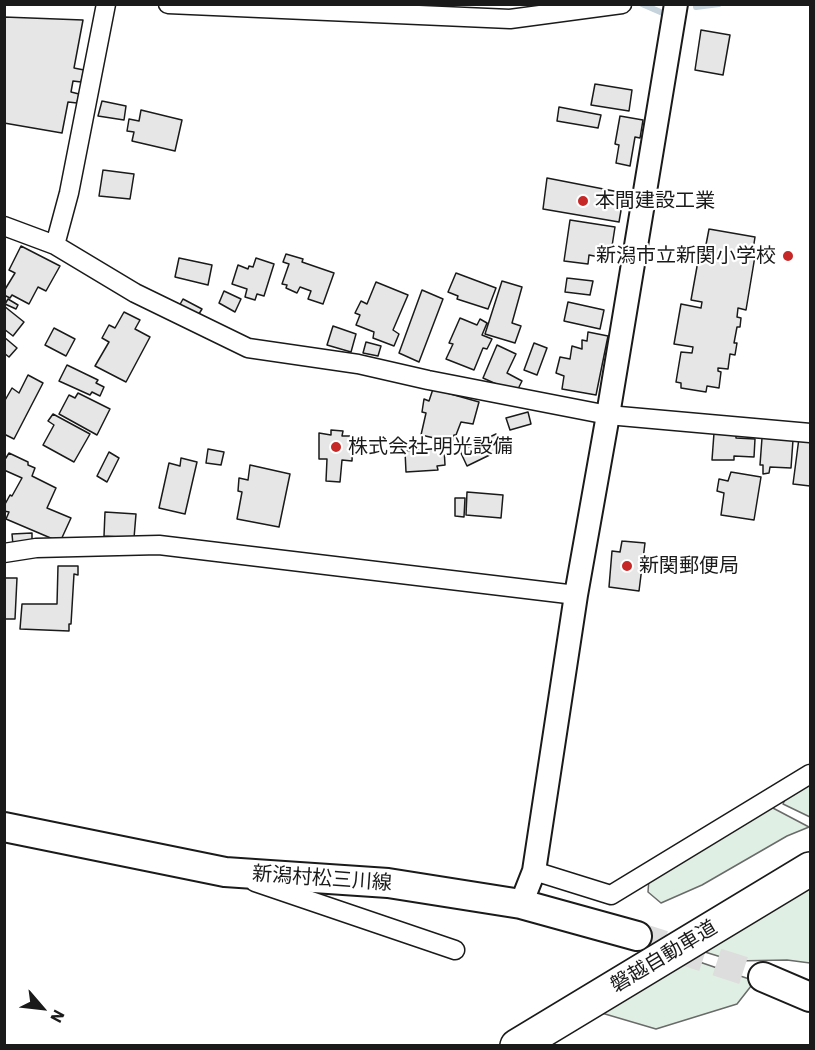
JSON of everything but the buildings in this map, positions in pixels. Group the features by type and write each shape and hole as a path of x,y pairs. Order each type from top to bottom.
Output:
{"highway":[{"name":"磐越自動車道","path":"517,1046 810,868"}],"main road":[{"name":"新潟村松三川線","path":"4,826 225,872 388,883 521,904 638,936"},
{"path":"763,977 810,997"}],"street":[{"path":"55,245 69,193 106,4"},
{"path":"168,4 510,19 622,4"},
{"path":"521,904 534,871 576,596 676,4"},
{"path":"4,226 55,245 135,293 248,348 358,364 608,415 810,433"},
{"path":"4,552 36,548 159,545 576,596"},
{"path":"534,871 611,895 810,774"},
{"path":"225,872 455,950"}],"green space":[{"path":"810,781 810,817 783,804 787,795"},
{"path":"771,807 809,827 787,836 702,885 661,903 648,892 649,878"},
{"path":"810,881 810,963 787,960 734,961 692,948"},
{"path":"685,957 755,981 737,1004 656,1029 588,1009"}],"waterway":[{"path":"642,4 665,14"},
{"path":"696,7 719,4"}],"tunnel":[{"path":"637,936 763,977"}],"place":[{"name":"本間建設工業","path":"583,201"},
{"name":"新潟市立新関小学校","path":"788,256"},
{"name":"株式会社 明光設備","path":"336,447"},
{"name":"新関郵便局","path":"627,566"}]}
